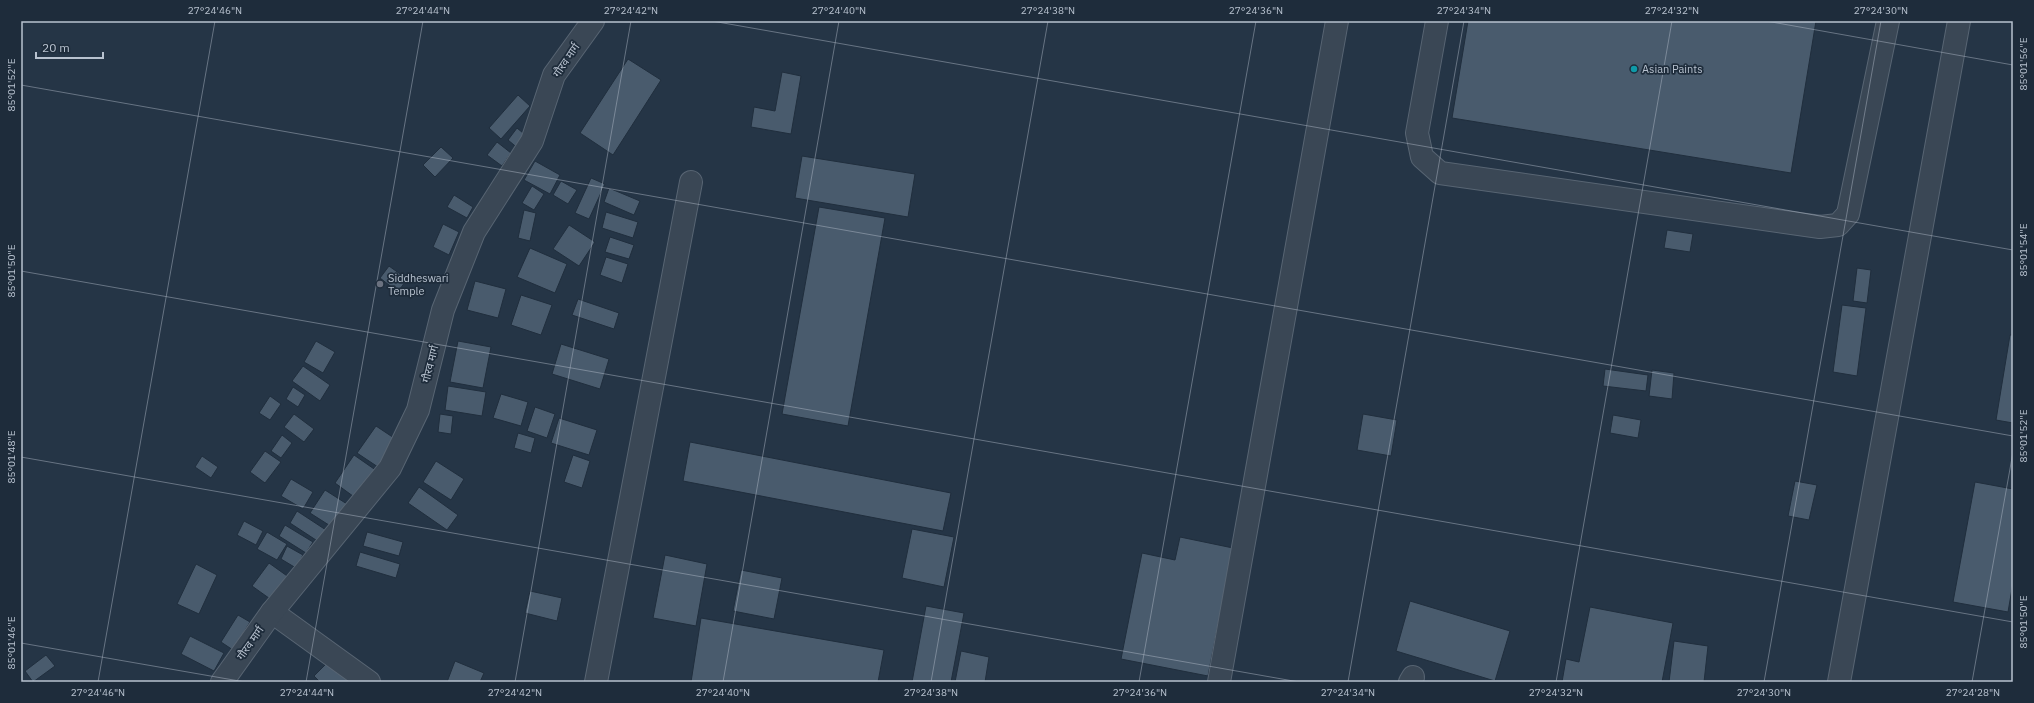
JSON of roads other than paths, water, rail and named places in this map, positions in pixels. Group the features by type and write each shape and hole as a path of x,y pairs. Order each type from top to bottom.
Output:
{"street":[{"name":"गौरव मार्ग","path":"222,682 272,612 390,468 418,410 443,310 474,232 532,141 554,75 593,21"},
{"path":"1218,682 1337,21"},
{"path":"1437,21 1417,134 1422,156 1440,173 1820,227 1838,225 1848,214 1888,21"},
{"path":"1839,682 1959,21"},
{"path":"596,682 690,182"},
{"path":"272,612 369,682"}],"place":[{"name":"Asian Paints","path":"1634,69"},
{"name":"Siddheswari Temple","path":"380,284"}]}
